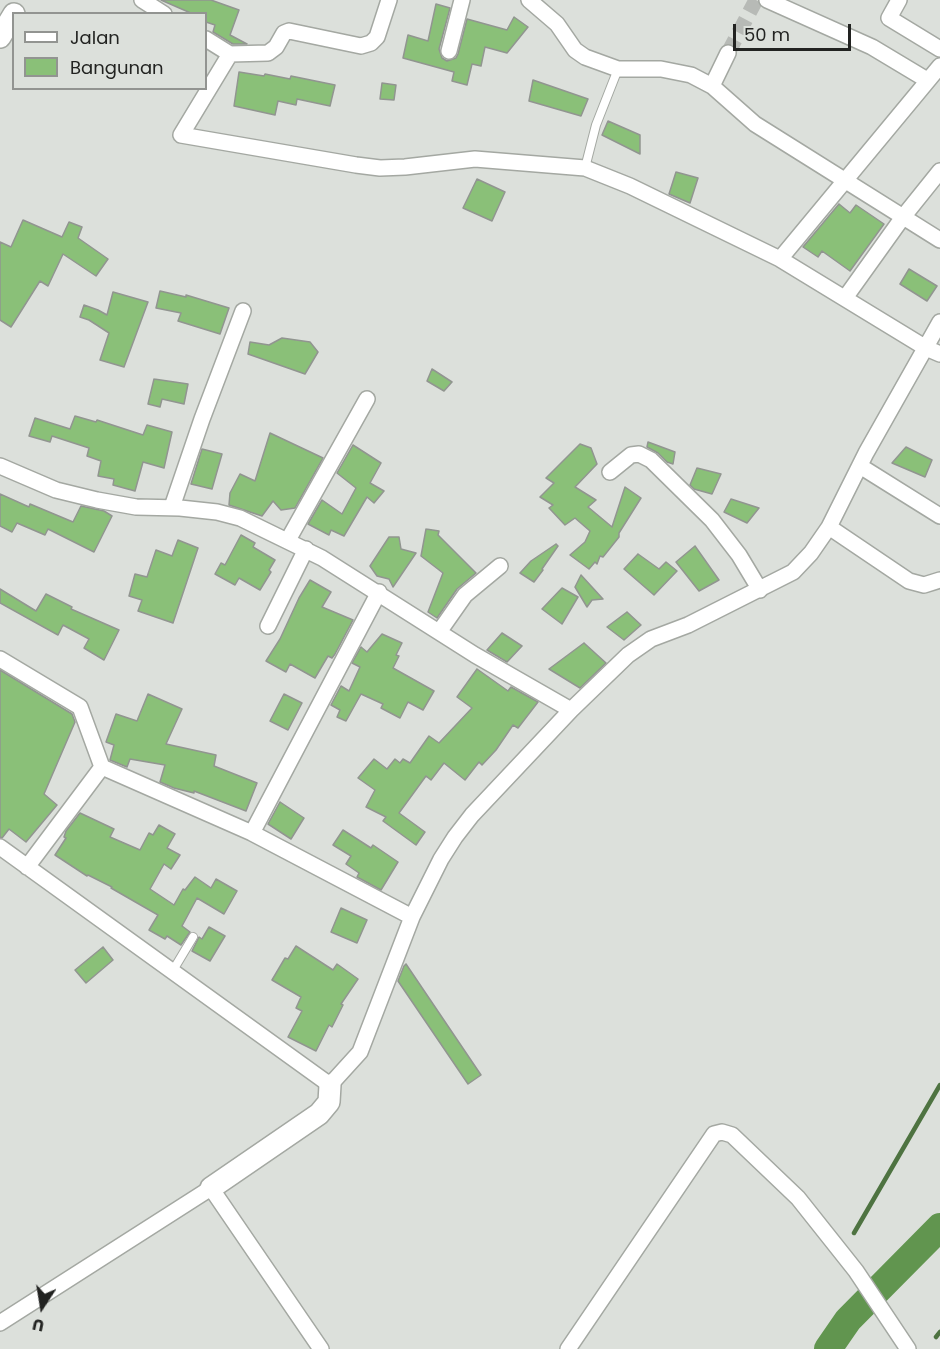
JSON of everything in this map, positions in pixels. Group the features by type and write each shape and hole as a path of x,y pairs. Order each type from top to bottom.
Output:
{"street":[{"path":"142,0 161,12"},
{"path":"207,40 230,54 268,53 276,47 284,33 289,31 361,46 371,43 377,37 389,0"},
{"path":"449,51 462,0"},
{"path":"529,0 557,24 575,50 602,65 618,69 676,71 691,75 712,86 755,124 940,240"},
{"path":"766,0 872,47 927,80"},
{"path":"899,0 889,18 940,49"},
{"path":"0,37 12,17"},
{"path":"712,86 728,53"},
{"path":"230,54 181,135 380,168 475,159 585,168 630,186 780,259 933,351"},
{"path":"780,259 940,66"},
{"path":"844,298 940,171"},
{"path":"172,507 243,311"},
{"path":"0,1323 211,1188 319,1114 329,1102 330,1086 360,1052 412,917 454,837 571,710 628,656 651,639 688,625 794,572 811,554 829,527 860,466 933,351 940,322"},
{"path":"288,540 367,399"},
{"path":"610,472 631,455 639,454 651,460 712,520 739,555 760,590"},
{"path":"0,466 15,475 56,490 136,507 172,507 217,512 240,518 306,549 379,592 439,632 571,710"},
{"path":"860,466 940,516"},
{"path":"829,527 909,581 924,585 940,580"},
{"path":"268,626 306,549"},
{"path":"439,632 465,595 500,566"},
{"path":"252,833 379,592"},
{"path":"0,659 80,707 102,767 252,833 412,917"},
{"path":"27,867 102,767"},
{"path":"0,847 330,1086"},
{"path":"568,1349 714,1134 722,1132 732,1135 798,1198 856,1271 908,1349"},
{"path":"211,1188 321,1349"}],"lane":[{"path":"585,168 596,125 618,69"},
{"path":"172,972 193,937"}],"building":[{"path":"161,0 211,0 239,10 230,35 247,44 233,44 213,32 215,25 207,22 207,12 188,12"},
{"path":"436,4 450,8 439,49 442,58 447,61 456,58 458,54 467,19 507,30 514,17 528,27 507,53 485,47 481,66 472,64 467,85 452,81 454,72 403,58 408,35 428,41"},
{"path":"239,72 290,79 291,76 335,85 330,106 297,99 296,105 278,101 275,115 234,106"},
{"path":"533,80 588,99 581,116 529,101"},
{"path":"382,83 396,85 394,100 380,99"},
{"path":"608,121 640,135 640,154 602,135"},
{"path":"676,172 698,178 690,203 669,194"},
{"path":"477,179 505,192 492,221 463,208"},
{"path":"839,204 850,213 856,205 884,224 850,271 822,251 818,257 803,247"},
{"path":"23,220 62,237 69,222 82,227 78,238 108,259 96,276 63,254 48,286 40,281 11,327 0,320 0,242 11,247"},
{"path":"909,269 937,286 927,301 900,284"},
{"path":"160,291 186,297 186,295 229,308 220,334 178,321 181,313 156,308"},
{"path":"113,292 148,302 124,367 100,360 109,333 80,317 84,305 107,315"},
{"path":"282,338 310,342 318,352 305,374 248,354 250,342 269,345"},
{"path":"432,369 452,382 444,391 427,381"},
{"path":"154,379 188,384 184,404 162,399 160,407 148,404"},
{"path":"75,416 96,422 97,420 143,435 147,425 172,432 164,468 143,462 135,491 113,485 114,479 98,476 101,461 87,456 89,448 52,436 50,442 29,436 35,418 70,429"},
{"path":"270,433 323,458 295,508 281,510 273,501 262,516 229,505 230,493 240,474 255,481"},
{"path":"648,442 675,452 673,464 647,447"},
{"path":"580,444 591,448 597,464 575,487 596,500 588,507 612,527 625,487 641,498 619,533 619,537 603,557 600,556 597,564 595,562 589,569 570,555 585,542 590,531 575,518 565,525 549,508 553,505 540,497 554,483 546,478"},
{"path":"353,445 381,463 370,483 384,491 374,503 367,497 344,536 331,530 329,535 308,524 322,500 342,514 356,488 337,473"},
{"path":"906,447 932,460 925,477 892,463"},
{"path":"202,449 222,454 212,489 191,484"},
{"path":"697,468 721,474 712,494 694,489 690,485"},
{"path":"0,494 73,522 81,506 104,511 112,516 94,552 48,529 45,535 17,523 12,532 0,526"},
{"path":"731,499 759,508 747,523 724,512"},
{"path":"426,529 439,531 438,535 476,573 457,589 437,618 428,612 443,573 421,556"},
{"path":"241,535 255,543 253,547 275,560 260,590 239,578 235,585 215,574 221,563 225,565"},
{"path":"389,537 399,537 401,549 416,553 393,587 389,579 377,576 370,566"},
{"path":"178,540 198,548 173,623 138,611 142,600 129,596 135,574 147,577 156,550 172,556"},
{"path":"556,544 558,546 534,582 520,573 531,561"},
{"path":"695,546 719,580 699,591 676,562"},
{"path":"638,554 659,569 666,562 677,571 654,595 624,569"},
{"path":"581,575 603,599 592,600 587,607 575,587"},
{"path":"310,580 331,592 322,607 353,620 335,654 332,658 328,656 315,678 290,664 286,672 266,661 280,639"},
{"path":"562,588 578,597 562,624 542,609"},
{"path":"0,589 36,611 46,594 72,607 71,609 119,630 104,660 84,648 89,639 63,625 58,635 0,603"},
{"path":"627,612 641,625 624,640 607,627"},
{"path":"502,633 522,646 507,662 487,650"},
{"path":"382,634 402,643 393,668 434,691 423,710 408,702 400,718 381,708 383,704 361,694 346,721 337,717 340,710 331,705 341,686 349,691 360,667 352,663 361,647 367,652"},
{"path":"584,643 606,663 580,688 549,669"},
{"path":"477,669 508,691 511,687 538,702 518,728 513,725 496,750 482,765 479,762 465,780 444,763 431,780 426,776 399,813 425,832 416,845 383,821 386,817 366,807 375,790 358,778 374,759 387,769 395,759 400,763 403,759 410,763 429,736 439,743 472,708 457,697"},
{"path":"0,670 72,714 75,722 44,794 57,805 26,842 9,829 2,838 0,837"},
{"path":"148,694 182,709 166,744 216,755 214,766 257,783 246,811 194,791 194,793 174,788 160,782 165,765 130,759 127,767 110,760 114,745 106,742 116,714 137,721"},
{"path":"284,694 302,703 288,730 270,721"},
{"path":"280,802 304,818 291,839 268,824"},
{"path":"80,813 114,829 110,837 140,850 149,833 153,835 159,825 175,834 167,848 180,855 171,869 164,864 150,889 174,905 183,889 185,890 195,877 211,888 216,879 237,891 224,914 197,898 182,926 190,932 181,945 167,936 165,939 149,930 158,915 112,887 87,876 55,855 66,838 64,837 66,831"},
{"path":"343,830 371,848 373,845 398,862 381,890 357,877 359,873 346,864 351,856 333,845"},
{"path":"341,908 367,920 357,943 331,932"},
{"path":"209,927 225,936 210,961 192,951 199,937 202,939"},
{"path":"296,946 333,970 337,964 358,979 341,1004 343,1005 332,1027 329,1025 316,1051 288,1037 302,1011 296,1008 301,997 272,980 285,958 288,959"},
{"path":"103,947 113,960 86,983 75,970"},
{"path":"406,964 481,1075 468,1084 398,981"}],"waterway":[{"path":"854,1233 940,1085"},
{"path":"828,1349 848,1320 940,1227"},
{"path":"936,1337 940,1332"}],"tunnel":[{"path":"728,53 756,0"}]}
